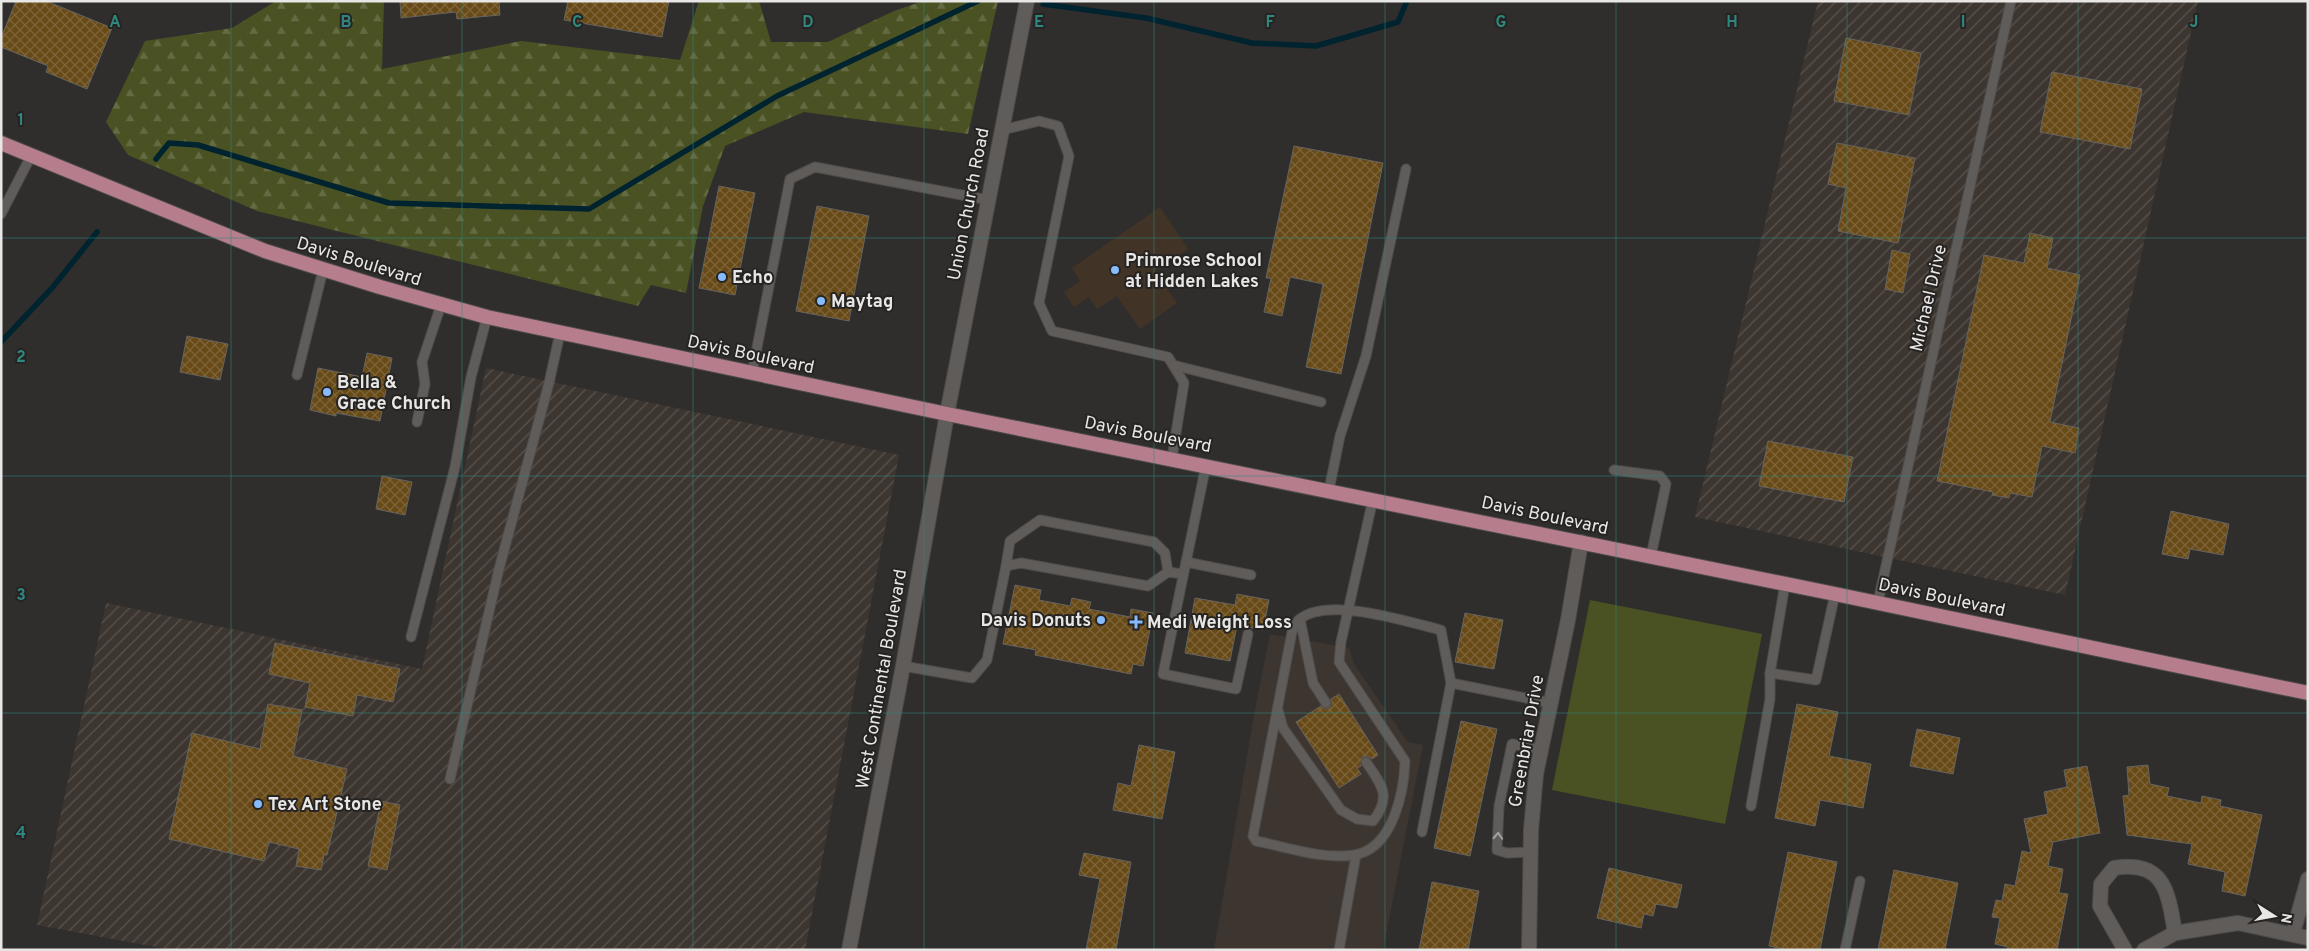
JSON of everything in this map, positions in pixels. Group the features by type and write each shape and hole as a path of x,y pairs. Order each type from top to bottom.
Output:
{"main road":[{"name":"Davis Boulevard","path":"1,143 210,230 323,270 487,317 946,414 1206,464 1878,602 2308,693"}],"street":[{"name":"Union Church Road","path":"946,414 1027,1"},
{"name":"West Continental Boulevard","path":"849,950 903,666 946,414"},
{"name":"Greenbriar Drive","path":"1529,950 1531,852 1536,784 1581,542"},
{"path":"2125,950 2100,906 2101,884 2114,868 2132,865 2148,870 2164,884 2175,932"},
{"path":"2293,933 2308,879"},
{"path":"2144,950 2175,932 2238,923 2293,933 2308,938"}],"lane":[{"name":"Michael Drive","path":"1878,602 2011,1"},
{"path":"1002,130 1039,121 1058,126 1069,156 1039,304 1052,331 1168,357 1184,383 1172,458"},
{"path":"1,214 31,156"},
{"path":"752,373 790,179 816,167 988,200"},
{"path":"1329,490 1340,436 1366,356 1390,234 1406,169"},
{"path":"297,376 323,270"},
{"path":"417,422 425,384 422,362 441,305"},
{"path":"412,637 454,467 471,377 487,317"},
{"path":"450,779 498,569 549,383 560,332"},
{"path":"1173,365 1321,402"},
{"path":"1206,464 1163,674 1236,689 1248,634"},
{"path":"1614,470 1660,476 1666,484 1651,556"},
{"path":"1373,499 1350,609 1341,642 1339,662 1405,761 1404,780 1396,814 1382,837 1369,850 1356,855 1335,856 1256,841 1253,836 1292,632 1300,619 1318,612 1350,609 1441,630 1451,683 1422,832"},
{"path":"903,666 972,678 988,660 1010,541 1040,520 1154,542 1165,553 1168,572"},
{"path":"1186,562 1251,575"},
{"path":"1006,566 1021,563 1148,586 1168,572 1184,574"},
{"path":"1751,806 1770,699 1770,673 1785,584"},
{"path":"1770,673 1816,680 1835,594"},
{"path":"1300,619 1313,683 1326,703"},
{"path":"1451,683 1551,703"},
{"path":"1278,707 1283,728 1341,810 1357,819 1373,821 1381,811 1385,796 1378,779 1366,762"},
{"path":"1531,852 1506,854 1497,850 1500,806 1512,744 1542,750"},
{"path":"1339,950 1356,855"},
{"path":"1845,950 1860,881"}],"shaded area":[{"path":"1818,1 2198,1 2065,595 1695,517"},
{"name":"Primrose School at Hidden Lakes","path":"1160,207 1188,249 1155,271 1177,303 1140,329 1117,296 1097,309 1089,297 1074,307 1064,292 1080,281 1072,268"},
{"path":"486,368 899,455 805,950 172,950 37,925 106,603 422,669"},
{"path":"1270,634 1349,648 1354,664 1408,742 1423,745 1383,950 1214,950 1254,715"}],"green space":[{"path":"276,1 384,1 382,69 521,41 680,60 699,1 759,1 771,42 828,42 894,11 923,1 998,1 968,134 804,112 725,146 703,206 686,293 651,285 638,306 257,211 128,155 106,122 145,41 232,28"},
{"path":"1590,600 1762,634 1725,824 1552,790"}],"building":[{"path":"16,1 46,1 112,28 87,89 46,72 48,66 1,47 1,38"},
{"path":"400,1 499,1 500,15 457,19 456,12 401,18"},
{"path":"568,1 669,1 662,37 564,20"},
{"path":"1846,38 1921,53 1909,115 1834,101"},
{"path":"2052,72 2142,89 2130,149 2040,132"},
{"path":"1837,143 1915,158 1898,243 1838,231 1846,188 1828,184"},
{"path":"1294,146 1383,163 1341,374 1306,367 1323,284 1290,277 1282,316 1264,312 1271,278 1266,278"},
{"path":"719,186 755,193 735,295 699,288"},
{"path":"817,206 869,216 849,321 796,311"},
{"path":"2030,233 2053,238 2047,268 2080,275 2050,422 2079,428 2075,453 2042,446 2032,497 2010,493 2009,498 1992,495 1993,492 1937,481 1984,255 2024,263"},
{"path":"1892,250 1910,254 1903,293 1885,289"},
{"path":"187,336 228,344 220,380 180,372"},
{"path":"367,353 392,358 380,421 336,413 336,416 310,410 318,368 362,377"},
{"path":"1768,441 1853,457 1844,502 1759,486"},
{"path":"382,476 412,482 405,515 376,509"},
{"path":"2171,511 2229,524 2223,555 2190,549 2188,559 2162,554"},
{"path":"1015,585 1041,590 1039,600 1070,606 1072,598 1091,602 1089,609 1130,617 1131,609 1153,613 1143,666 1133,664 1131,674 1035,655 1036,650 1003,644"},
{"path":"1237,594 1269,600 1263,630 1237,625 1230,661 1185,653 1195,598 1235,605"},
{"path":"1465,613 1503,620 1494,669 1455,662"},
{"path":"275,643 400,669 393,702 357,695 353,716 305,707 310,683 269,674"},
{"path":"1339,694 1378,755 1372,759 1368,756 1362,757 1361,766 1357,768 1361,774 1339,788 1296,722 1321,706 1326,709 1330,708 1331,699"},
{"name":"Tex Art Stone","path":"268,704 302,710 293,756 347,769 327,855 324,855 321,870 296,866 299,849 269,842 264,861 169,839 192,733 260,749"},
{"path":"1797,704 1838,712 1829,756 1871,764 1863,808 1820,800 1815,826 1775,818"},
{"path":"1461,721 1497,729 1470,856 1434,848"},
{"path":"1917,729 1960,738 1953,774 1910,766"},
{"path":"1139,745 1175,752 1162,819 1113,810 1118,783 1131,786"},
{"path":"2148,765 2150,784 2169,788 2167,796 2201,803 2202,796 2221,800 2220,806 2262,815 2245,896 2222,891 2225,872 2188,864 2192,844 2127,835 2123,796 2129,795 2127,767"},
{"path":"2087,766 2100,833 2053,842 2048,866 2063,869 2059,893 2068,894 2057,950 2007,950 2008,947 1995,944 2000,918 1992,917 1996,900 2002,901 2005,884 2015,886 2022,851 2031,853 2024,819 2048,814 2044,792 2067,787 2064,770"},
{"path":"381,801 400,805 387,870 368,866"},
{"path":"1788,852 1837,862 1820,950 1788,950 1769,946"},
{"path":"1084,853 1131,862 1116,950 1086,950 1100,879 1079,875"},
{"path":"1609,868 1682,885 1677,908 1656,904 1653,916 1644,914 1641,928 1597,918"},
{"path":"1894,870 1958,883 1945,950 1878,950"},
{"path":"1432,882 1479,891 1468,950 1419,950"}],"waterway":[{"path":"156,159 169,143 198,145 389,203 589,209 777,96 978,1"},
{"path":"1043,4 1146,18 1252,43 1316,46 1398,22 1407,1"},
{"path":"1,342 52,288 97,232"}],"place":[{"name":"Primrose School at Hidden Lakes","path":"1115,270"},
{"name":"Echo","path":"722,277"},
{"name":"Maytag","path":"821,301"},
{"name":"Bella & Grace Church","path":"327,392"},
{"name":"Davis Donuts","path":"1101,620"},
{"name":"Medi Weight Loss","path":"1136,622"},
{"name":"Tex Art Stone","path":"258,804"}]}
